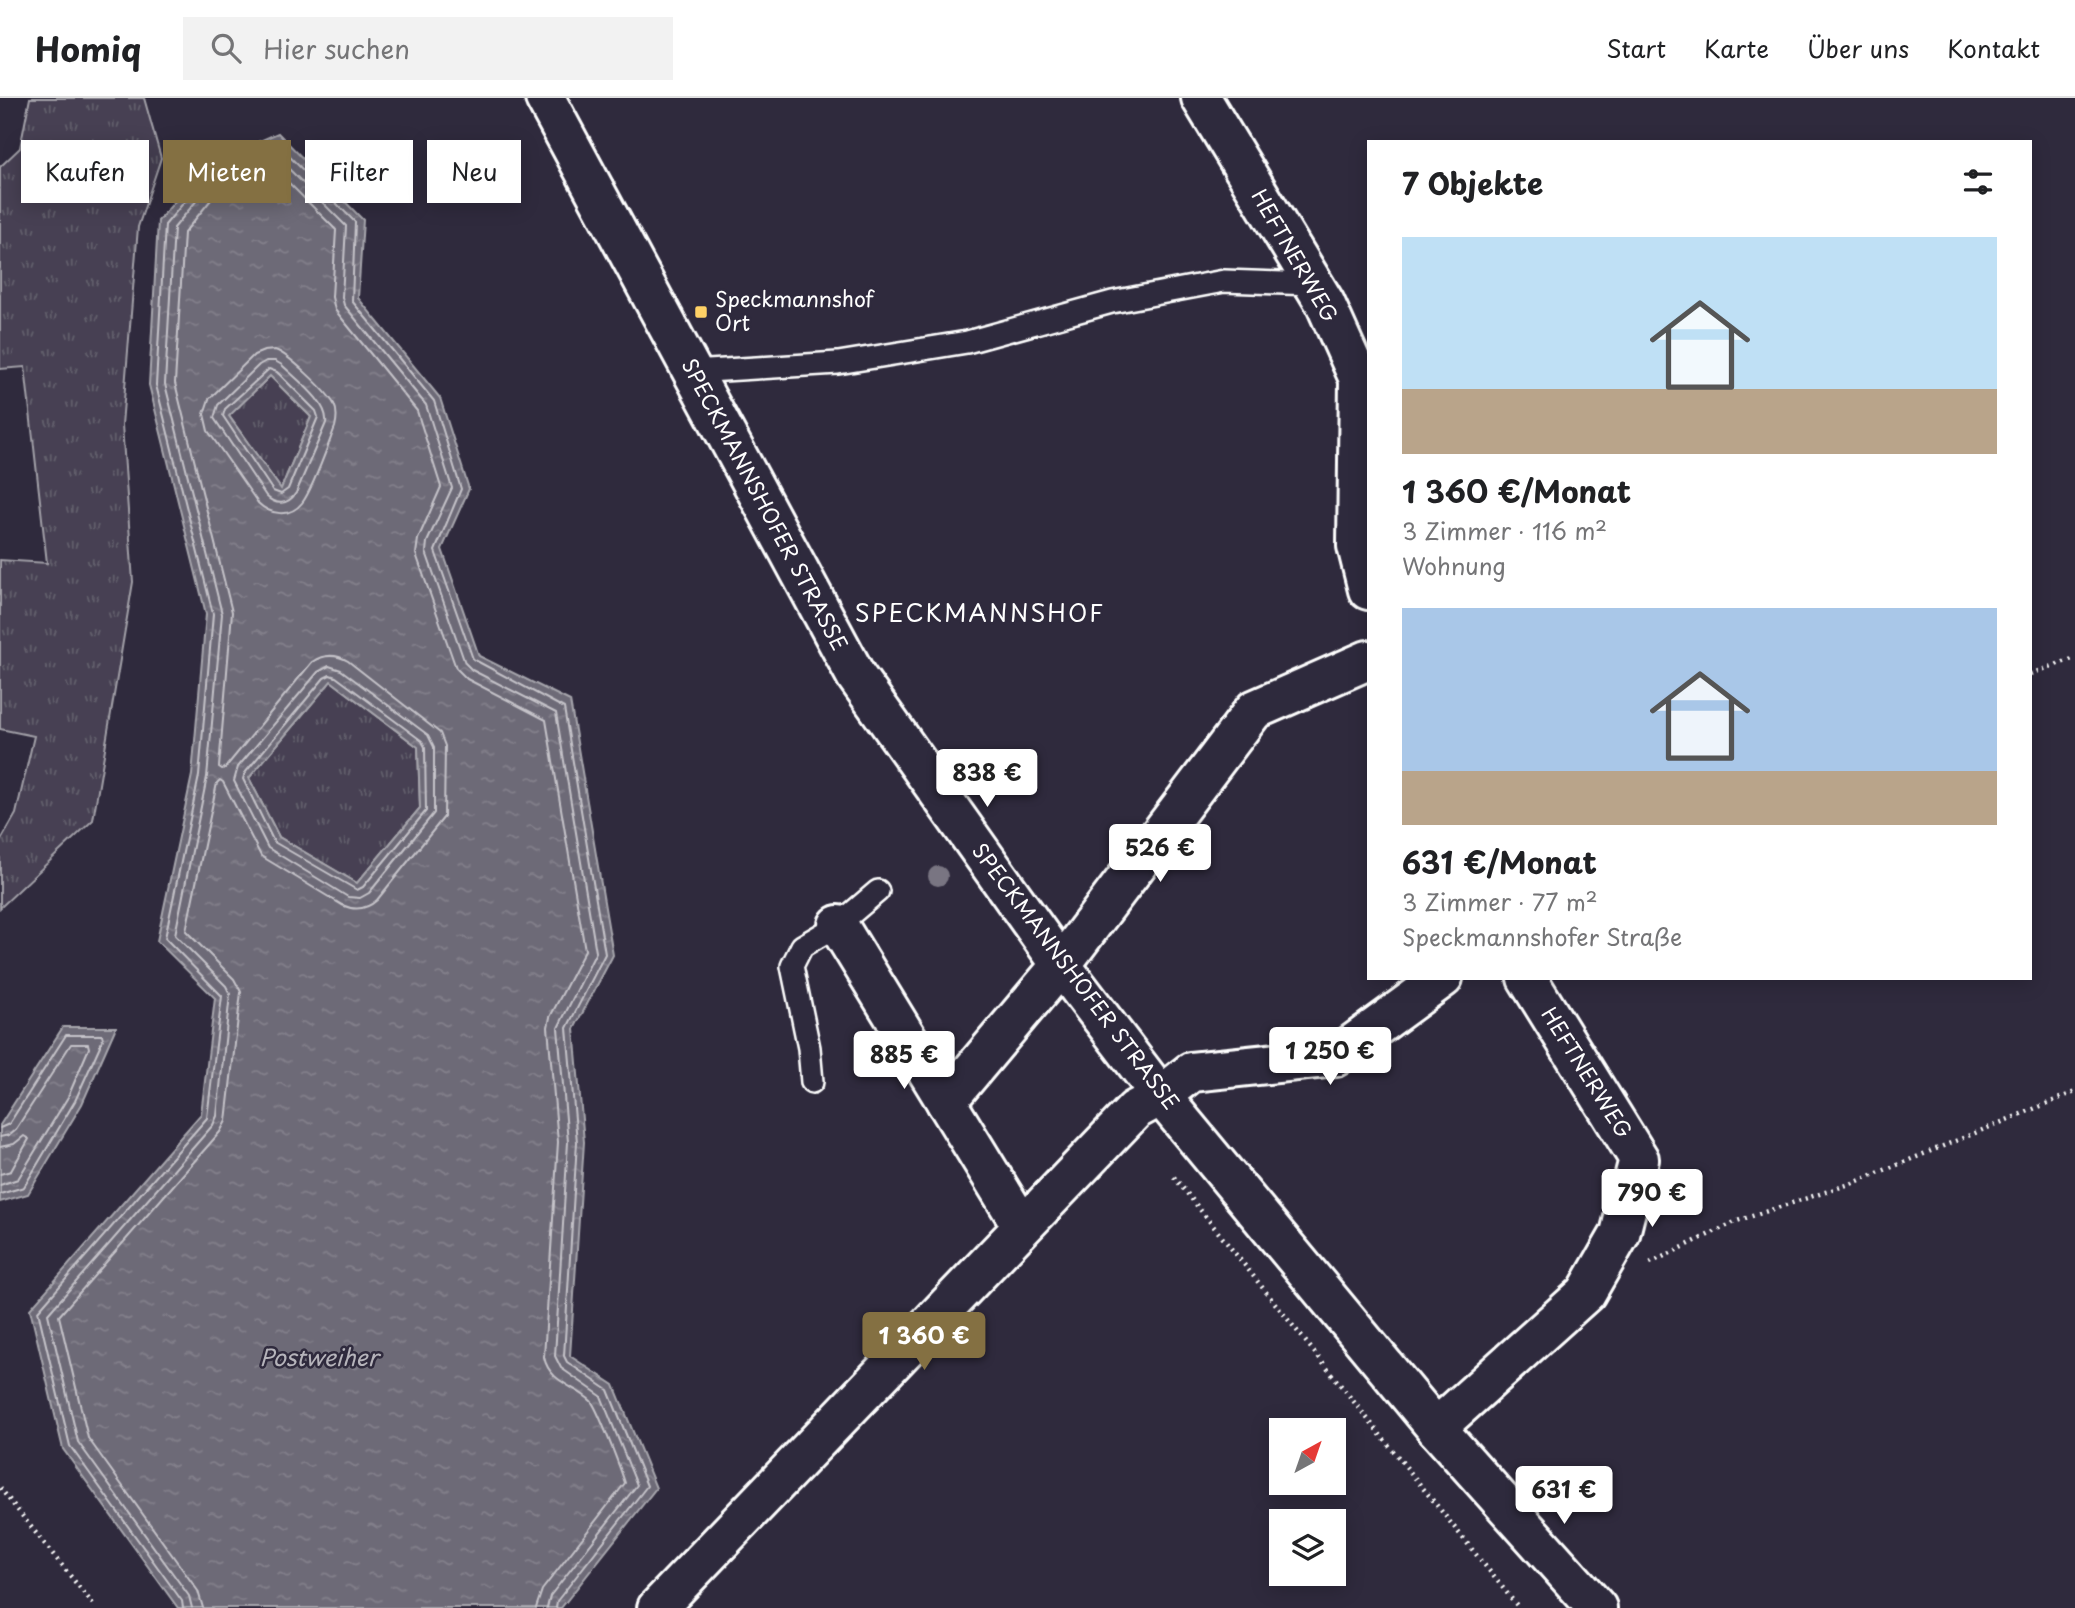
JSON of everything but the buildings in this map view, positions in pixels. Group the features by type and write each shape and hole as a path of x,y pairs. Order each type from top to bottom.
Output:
{"street":[{"name":"SPECKMANNSHOFER STRASSE","path":"545,98 856,676 1061,965 1161,1096 1436,1428 1597,1608"},
{"name":"HEFTNERWEG","path":"1201,98 1325,303 1359,379 1357,547 1367,586"},
{"path":"946,1102 1061,965 1254,710 1367,660"},
{"path":"838,925 1022,1226"},
{"path":"657,1608 1135,1110 1161,1096 1191,1072 1335,1057 1440,980"},
{"name":"HEFTNERWEG","path":"1436,1428 1586,1293 1620,1234 1639,1159 1528,980"}],"lane":[{"path":"692,372 838,363 967,342 1112,302 1224,281 1313,284"},
{"path":"812,1082 809,1048 792,966 802,947 838,925 878,891"}],"path":[{"path":"2032,673 2075,657"},
{"path":"1649,1263 1737,1221 1853,1183 2075,1092"},
{"path":"1173,1176 1519,1608"},
{"path":"0,1488 96,1608"}],"green space":[{"path":"30,98 144,98 161,158 149,194 149,140 22,140"},
{"path":"21,143 21,203 146,203 138,227 122,425 133,582 93,820 0,908 0,842 16,814 34,736 0,729 0,560 47,563 25,367 0,369 0,167 20,148"},
{"path":"270,376 311,417 281,489 229,416"},
{"path":"331,681 418,747 420,808 357,883 279,837 249,778"}],"water":[{"name":"Postweiher","path":"278,133 285,140 262,140"},
{"name":"Postweiher","path":"291,146 305,161 305,203 346,203 363,220 358,298 440,398 469,489 442,549 479,656 570,701 613,955 574,1029 584,1142 570,1356 614,1385 656,1488 561,1608 178,1608 63,1449 30,1309 201,1114 215,998 157,941 192,775 206,614 149,385 158,221 173,203 291,203","holes":["270,376 311,417 281,489 229,416","331,681 418,747 420,808 357,883 279,837 249,778"]},
{"path":"63,1027 116,1027 82,1104 28,1194 0,1202 0,1125"}],"place":[{"name":"Speckmannshof Ort","path":"701,312"}],"district":[{"name":"SPECKMANNSHOF","path":"980,614"}]}
